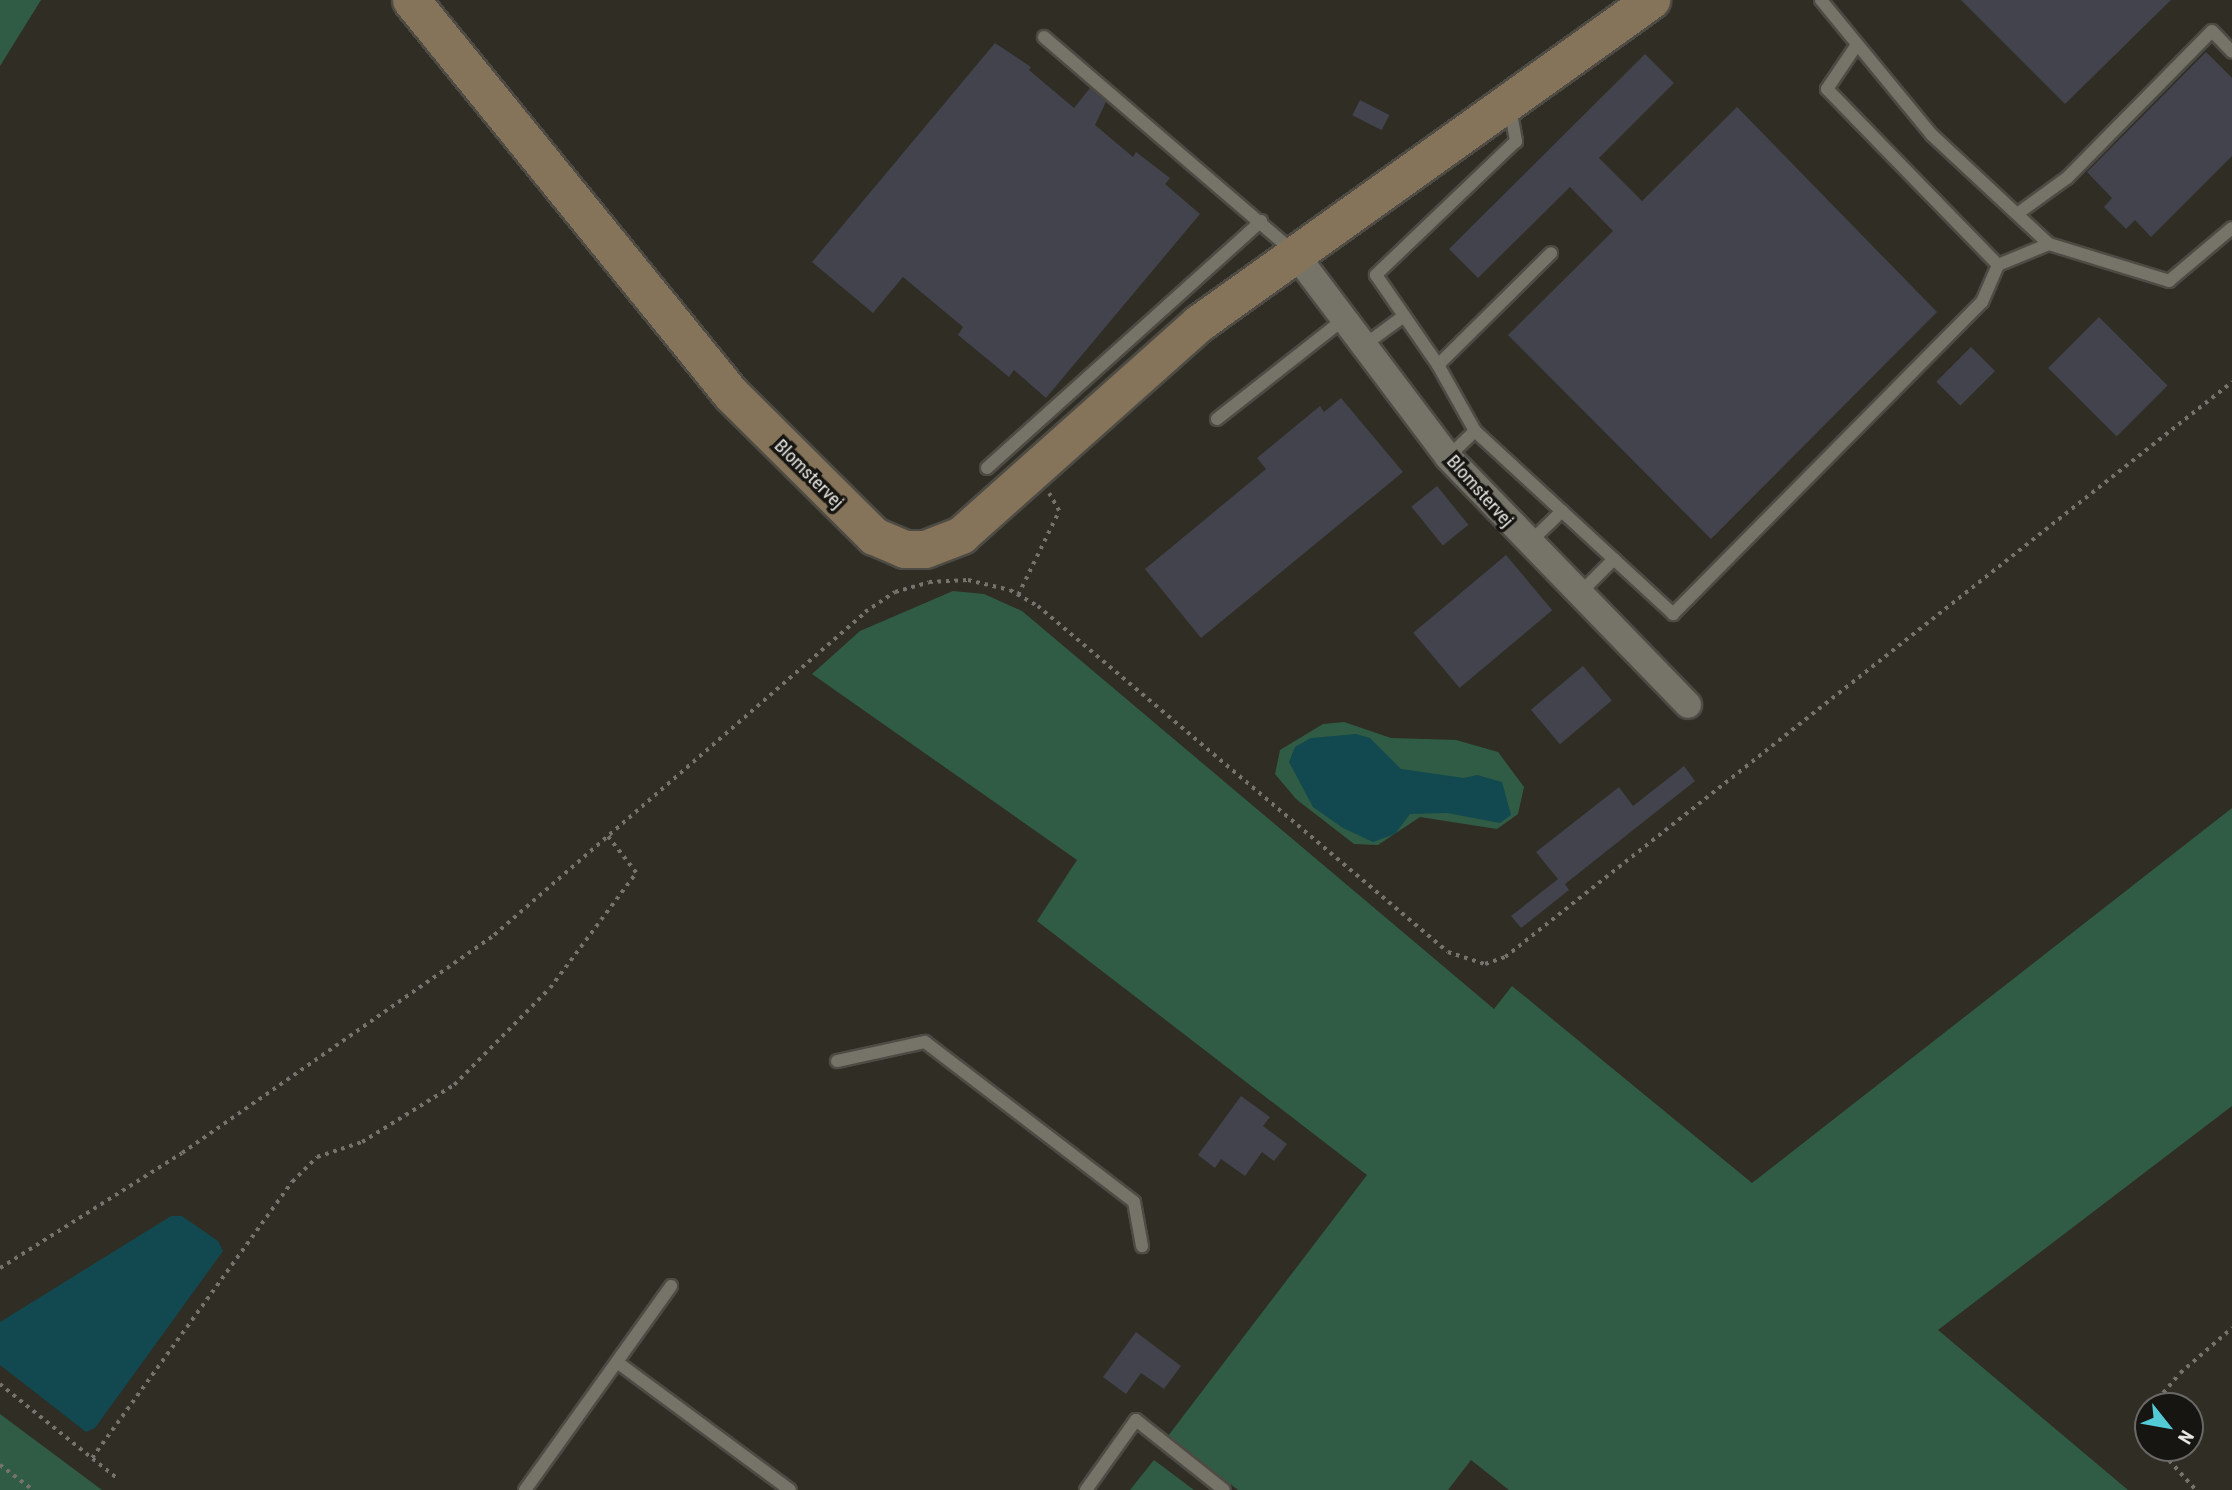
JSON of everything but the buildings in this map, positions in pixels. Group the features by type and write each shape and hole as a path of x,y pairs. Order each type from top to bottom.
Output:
{"street":[{"name":"Blomstervej","path":"411,0 732,394 874,536 904,549 925,549 961,535 1199,323 1651,0"},
{"name":"Blomstervej","path":"1296,255 1447,457 1688,705"}],"lane":[{"path":"1825,1 1856,46 1932,135 2049,244 2168,281 2232,228"},
{"path":"2017,214 2067,178 2212,31 2232,52"},
{"path":"1044,37 1261,221 1296,255"},
{"path":"1856,46 1827,89 1997,265"},
{"path":"1510,103 1516,141 1376,275 1438,365 1475,430 1673,614 1982,302 1997,265 2049,244"},
{"path":"987,468 1261,221"},
{"path":"1438,365 1551,253"},
{"path":"1363,346 1404,316"},
{"path":"1217,419 1343,320"},
{"path":"1447,457 1475,430"},
{"path":"1528,543 1562,510"},
{"path":"1580,593 1614,559"},
{"path":"837,1061 925,1042 1134,1202 1142,1246"},
{"path":"525,1490 671,1286"},
{"path":"617,1362 790,1490"},
{"path":"1086,1490 1136,1420 1224,1490"}],"path":[{"path":"0,1268 182,1153 494,935 864,612 895,592 929,582 968,580 1018,595 1038,606 1448,952 1485,964 1505,957 2232,382"},
{"path":"1018,595 1059,511 1056,501 1030,475"},
{"path":"92,1458 292,1182 317,1157 362,1142 453,1085 550,988 636,873 608,837"},
{"path":"2164,1392 2180,1373 2232,1328"},
{"path":"0,1384 117,1478"},
{"path":"2171,1462 2196,1490"},
{"path":"0,1465 33,1490"}],"green space":[{"path":"0,0 41,0 0,66"},
{"path":"953,591 984,594 1022,611 1494,1009 1512,986 1752,1183 2232,808 2232,1106 1938,1330 2128,1490 1509,1490 1471,1460 1448,1490 1238,1490 1168,1436 1367,1175 1037,921 1077,860 812,674 860,631"},
{"path":"1344,722 1391,738 1456,740 1498,752 1524,787 1518,814 1497,829 1420,817 1378,845 1354,844 1296,799 1275,774 1280,750 1323,724"},
{"path":"0,1414 102,1490 0,1490"},
{"path":"1154,1460 1194,1490 1130,1490"}],"water":[{"path":"1356,734 1370,738 1401,769 1464,778 1477,775 1502,782 1511,815 1500,823 1447,813 1410,814 1395,834 1373,842 1343,828 1313,807 1289,762 1295,747 1311,738"},
{"path":"171,1216 182,1216 218,1241 223,1251 95,1428 86,1432 0,1365 0,1322"}]}
